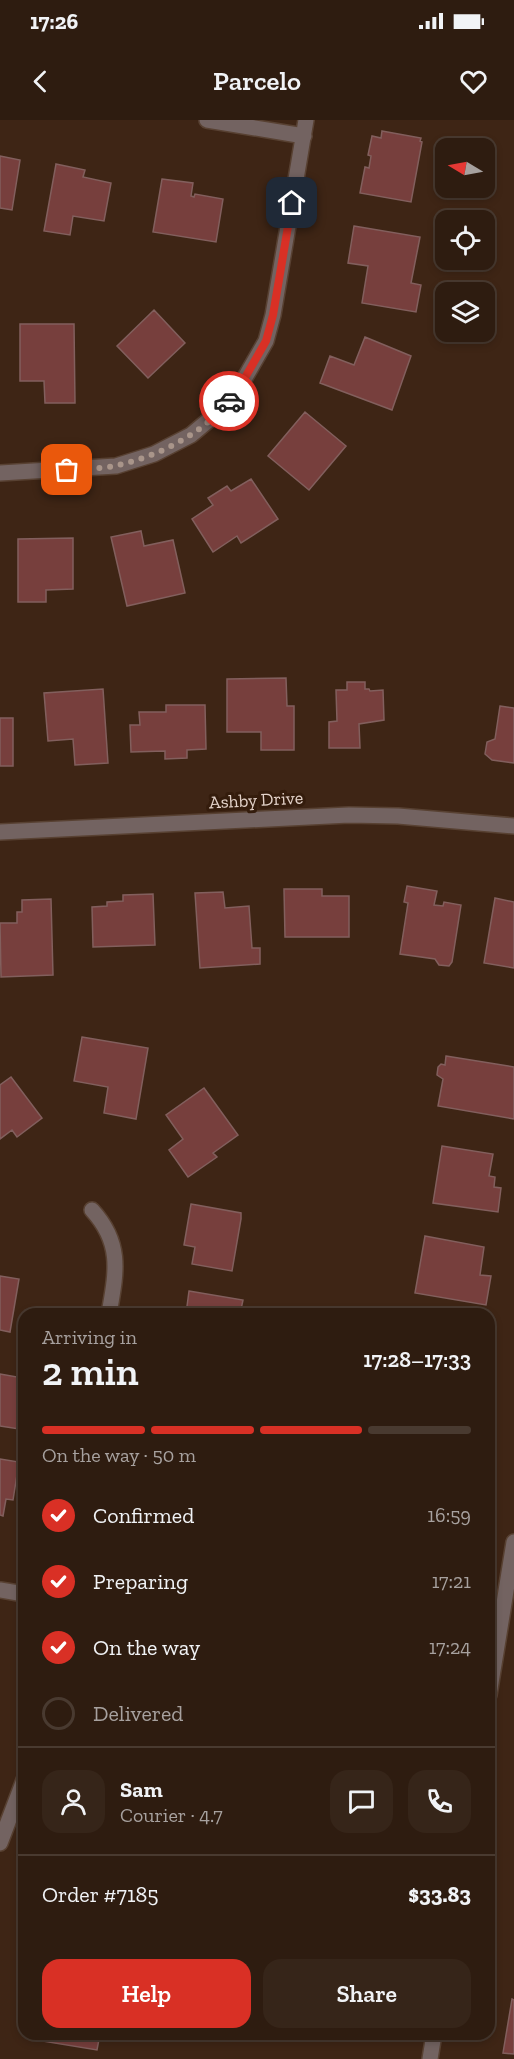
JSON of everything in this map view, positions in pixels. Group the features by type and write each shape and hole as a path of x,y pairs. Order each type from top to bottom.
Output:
{"street":[{"path":"207,120 304,136"},
{"path":"0,473 103,468 142,459 191,435 222,409 239,388 266,341 273,315 306,120"},
{"name":"Ashby Drive","path":"0,832 349,815 398,816 514,826"},
{"path":"92,1210 103,1222 116,1258 110,1308"},
{"path":"495,1658 514,1542"},
{"path":"0,1590 18,1593"},
{"path":"0,1843 18,1796"},
{"path":"430,2059 433,2040"}],"building":[{"path":"382,131 421,138 411,202 360,193 365,167 369,168 371,156 368,155 372,136 381,138"},
{"path":"0,156 20,160 12,210 0,208"},
{"path":"56,164 85,170 83,177 111,183 104,221 73,216 70,235 44,231"},
{"path":"162,179 193,183 191,196 194,197 195,194 223,199 216,242 153,232"},
{"path":"354,226 420,237 411,283 421,285 416,312 362,303 368,266 348,263"},
{"path":"154,310 185,343 148,378 117,346"},
{"path":"20,324 74,324 75,403 45,403 44,381 20,381"},
{"path":"365,337 411,356 392,410 320,383 330,356 354,365"},
{"path":"305,412 346,446 309,490 268,456"},
{"path":"251,479 278,519 241,543 237,536 213,552 192,519 213,505 208,498 227,486 231,491"},
{"path":"141,531 144,546 173,540 185,593 127,606 111,537"},
{"path":"73,538 73,589 46,590 46,602 18,602 18,539"},
{"path":"286,678 287,706 294,706 294,750 261,750 261,732 227,732 227,679"},
{"path":"347,682 365,682 365,689 383,690 384,720 359,724 360,748 329,748 329,722 337,721 336,690 347,690"},
{"path":"103,689 108,763 75,765 73,739 48,741 44,693"},
{"path":"166,705 205,705 206,749 187,750 187,758 165,759 165,751 131,752 130,725 140,725 139,712 166,712"},
{"path":"500,706 514,708 514,763 492,760 485,754 487,742 495,739"},
{"path":"0,718 13,718 13,766 0,766"},
{"path":"407,886 437,891 434,905 443,906 444,902 461,905 452,962 449,966 439,965 435,959 400,954 408,903 404,902"},
{"path":"284,889 322,889 322,896 349,896 349,937 285,937"},
{"path":"223,892 225,908 249,906 252,948 260,948 260,964 200,968 195,893"},
{"path":"153,894 155,945 93,947 92,907 107,906 107,902 123,901 123,895"},
{"path":"495,898 514,902 514,968 484,963"},
{"path":"51,899 53,975 1,977 0,923 17,923 17,912 22,912 22,900"},
{"path":"82,1037 148,1048 136,1119 104,1113 108,1087 74,1081"},
{"path":"446,1056 514,1067 514,1119 438,1106 443,1079 437,1075 438,1067 441,1064 445,1065"},
{"path":"11,1077 42,1118 17,1137 12,1130 0,1139 0,1085"},
{"path":"204,1088 238,1135 213,1153 217,1157 188,1177 169,1150 183,1139 166,1115"},
{"path":"442,1146 493,1154 489,1176 495,1177 494,1187 501,1188 498,1212 433,1203"},
{"path":"191,1204 241,1213 232,1271 192,1264 195,1247 184,1245"},
{"path":"425,1236 484,1247 480,1275 491,1276 486,1305 415,1293"},
{"path":"0,1276 19,1279 10,1332 0,1330"},
{"path":"189,1291 243,1300 241,1308 187,1308"},
{"path":"0,1374 18,1377 18,1429 0,1426"},
{"path":"0,1459 18,1462 13,1500 6,1499 3,1516 0,1515"},
{"path":"512,1999 514,2000 514,2054 503,2053"},
{"path":"42,2040 99,2040 97,2050"}],"way so far":[{"path":"67,470 116,466 154,454 191,435 229,401"}],"route":[{"path":"229,401 266,341 273,315 292,203"}]}
